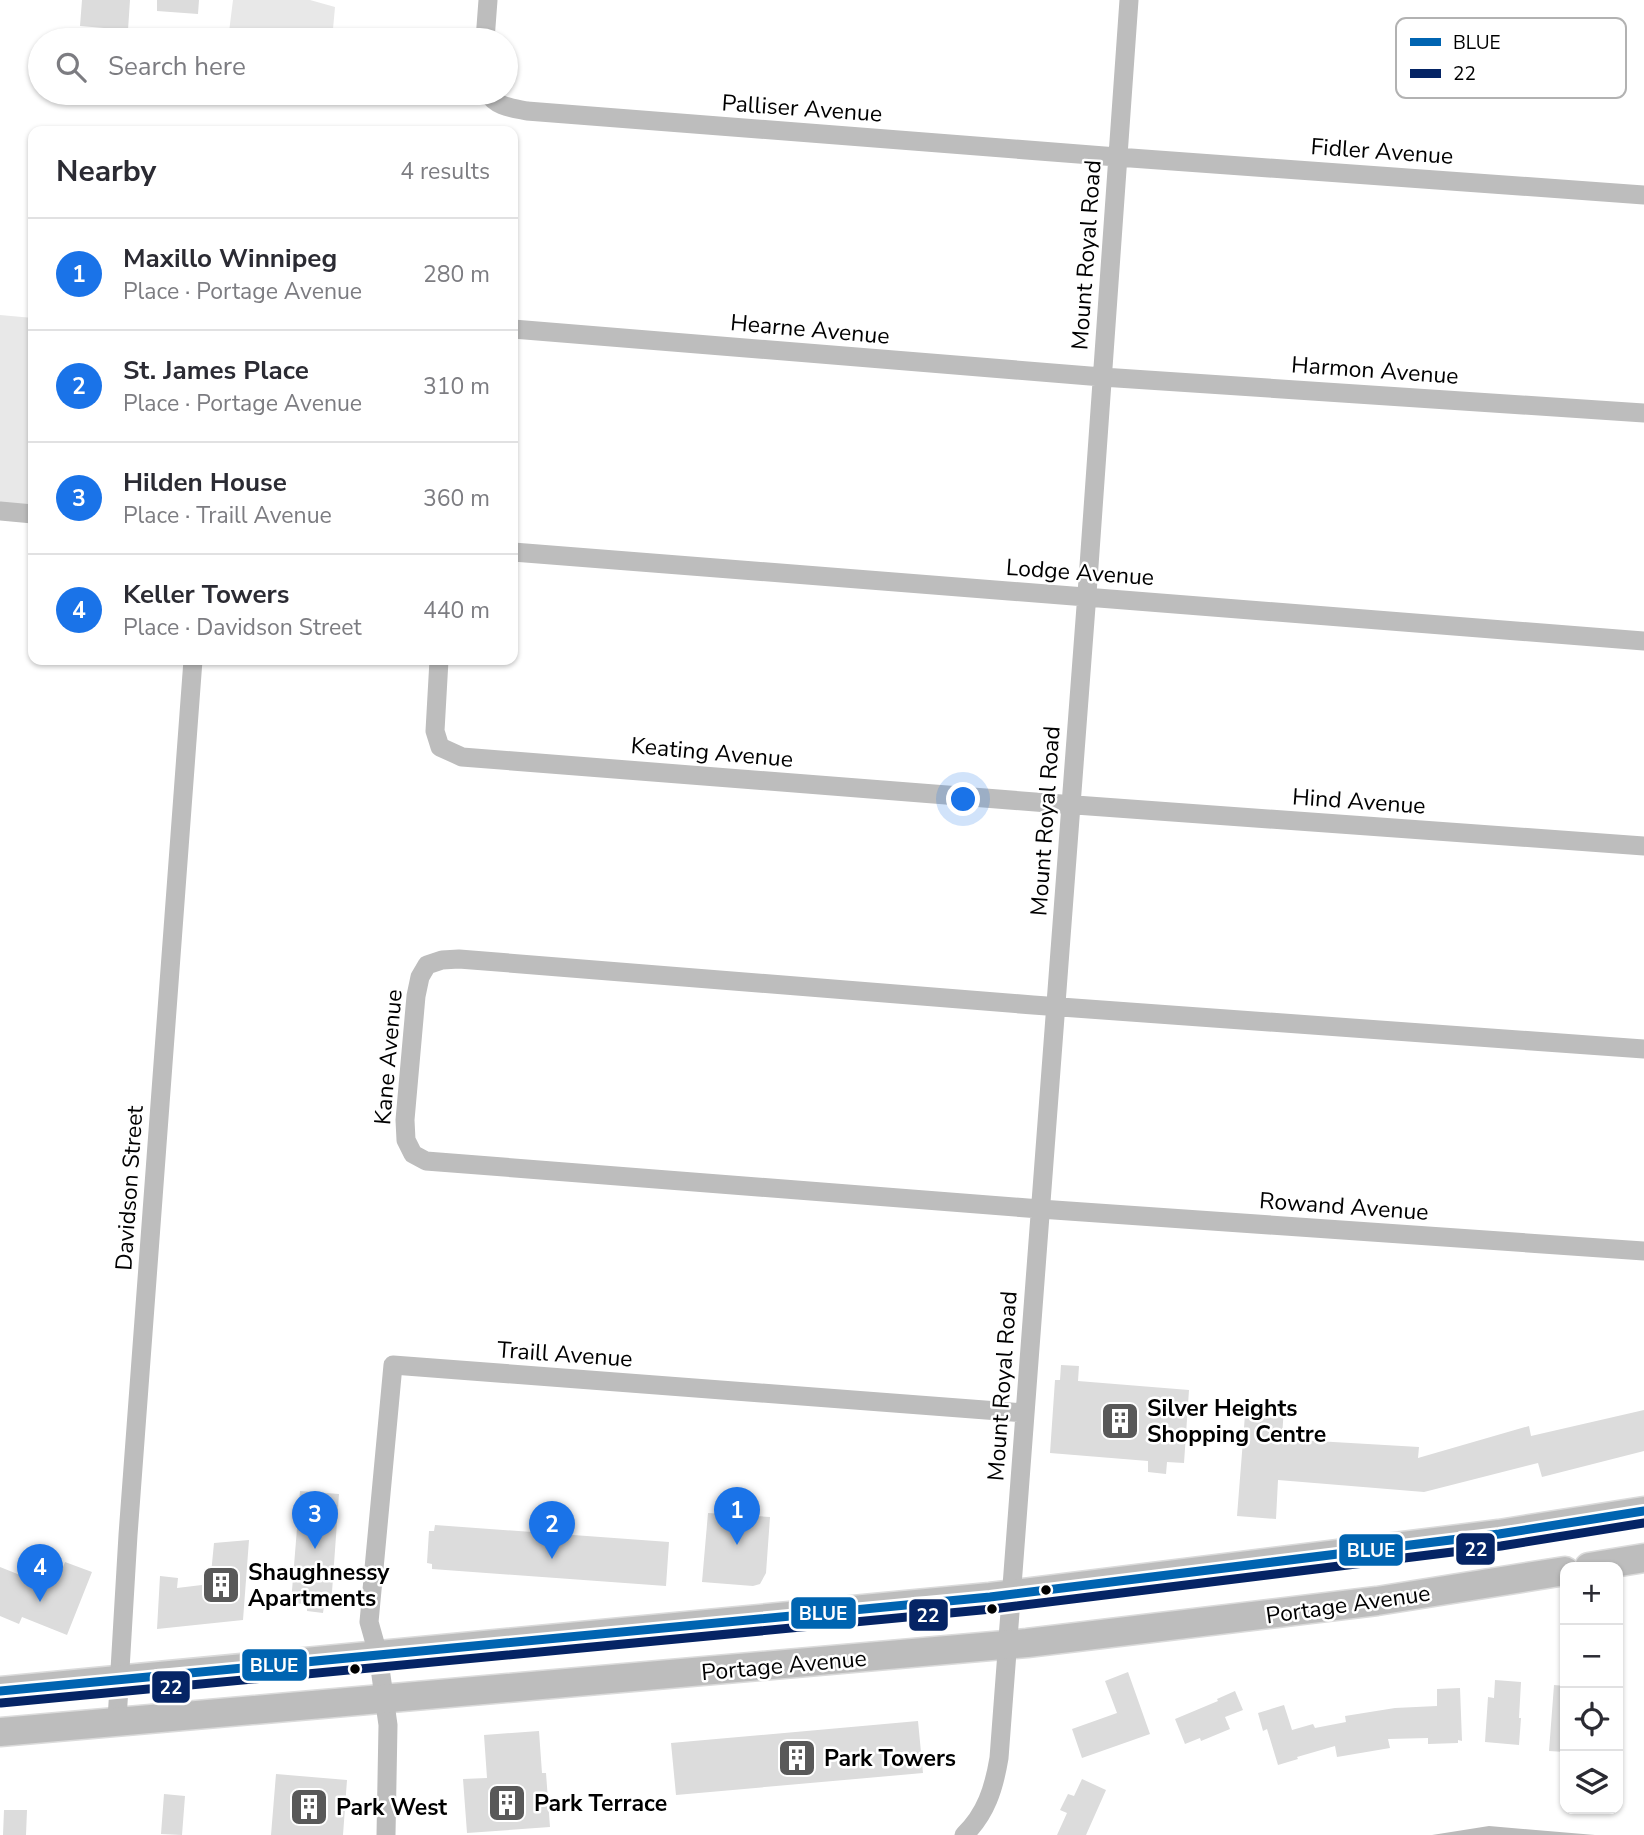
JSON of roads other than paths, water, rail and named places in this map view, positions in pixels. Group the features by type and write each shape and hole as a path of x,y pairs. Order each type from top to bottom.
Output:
{"highway":[{"path":"0,1690 1011,1594 1499,1534 1644,1511"},
{"path":"1620,1562 1644,1558"},
{"name":"Portage Avenue","path":"0,1732 1008,1645 1350,1604 1560,1572"}],"street":[{"path":"486,28 488,0"},
{"name":"Mount Royal Road","path":"964,1835 986,1805 995,1782 999,1758 1087,597 1129,0"},
{"name":"Palliser Avenue","path":"502,105 527,111 1117,157"},
{"name":"Fidler Avenue","path":"1117,157 1644,195"},
{"name":"Hearne Avenue","path":"518,329 1102,377"},
{"name":"Harmon Avenue","path":"1102,377 1644,413"},
{"path":"0,511 28,514"},
{"name":"Lodge Avenue","path":"518,552 1644,641"},
{"name":"Davidson Street","path":"117,1720 128,1535 193,665"},
{"name":"Keating Avenue","path":"439,665 435,731 440,747 463,757 1071,805"},
{"name":"Hind Avenue","path":"1071,805 1644,846"},
{"name":"Kane Avenue","path":"1040,1209 426,1161 413,1154 406,1140 405,1120 420,977 428,965 442,960 1055,1007"},
{"path":"1055,1007 1644,1049"},
{"name":"Rowand Avenue","path":"1040,1209 1644,1251"},
{"name":"Traill Avenue","path":"377,1654 369,1622 393,1365 1024,1413"},
{"path":"377,1654 388,1725 386,1835"}],"place":[{"name":"Silver Heights Shopping Centre","path":"1120,1421"},
{"name":"Maxillo Winnipeg","path":"737,1545"},
{"name":"Hilden House","path":"315,1549"},
{"name":"St. James Place","path":"552,1559"},
{"name":"Shaughnessy Apartments","path":"221,1585"},
{"name":"Keller Towers","path":"40,1602"},
{"name":"Park Towers","path":"797,1758"},
{"name":"Park Terrace","path":"507,1803"},
{"name":"Park West","path":"309,1807"}]}
